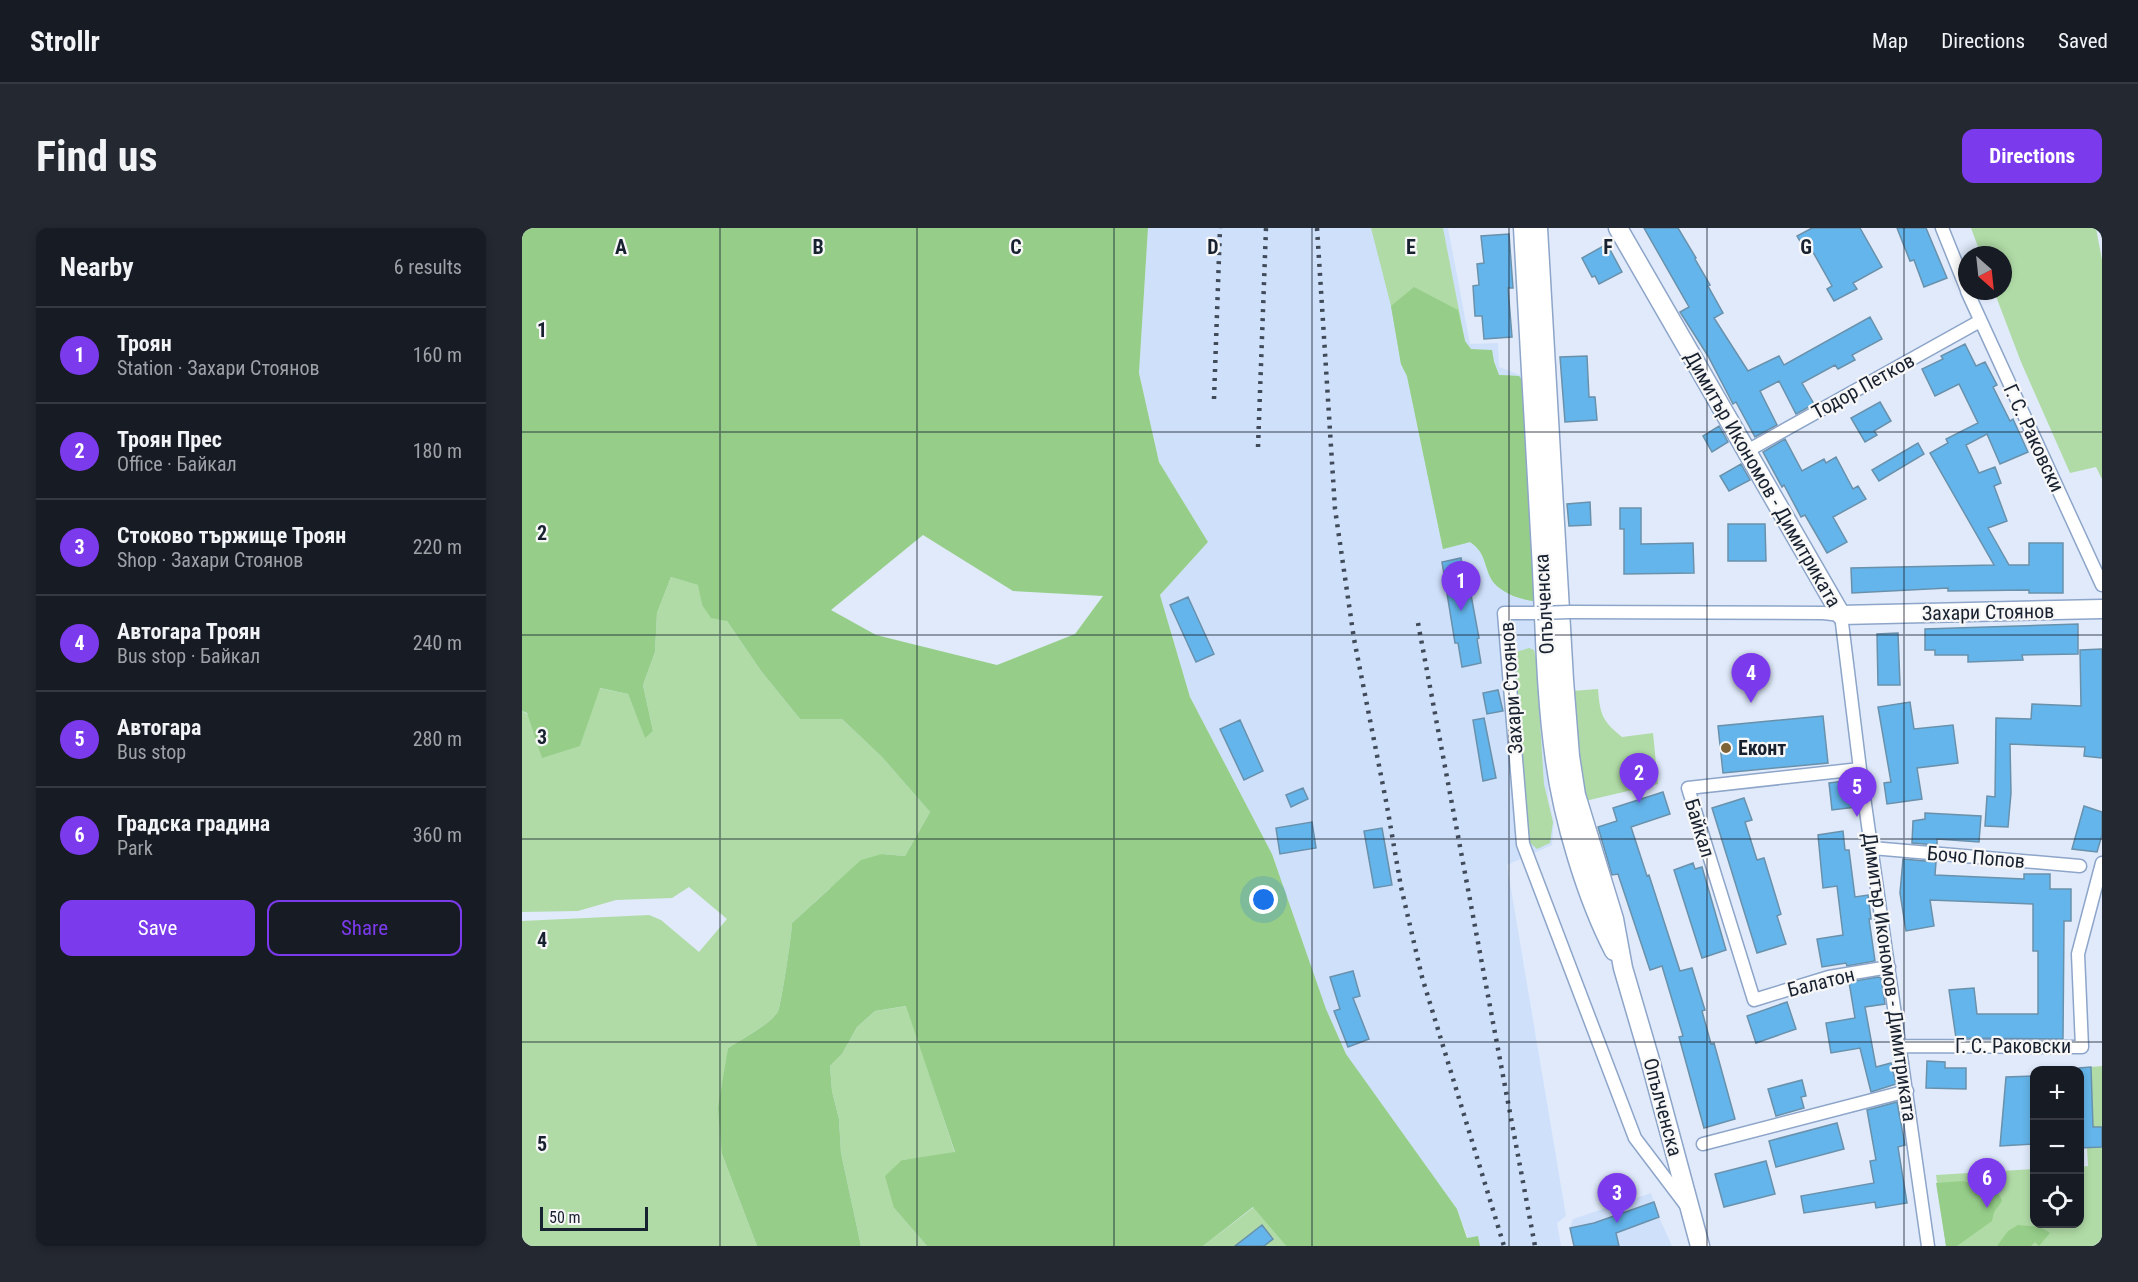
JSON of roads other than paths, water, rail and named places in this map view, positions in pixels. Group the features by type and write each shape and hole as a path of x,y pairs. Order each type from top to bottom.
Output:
{"street":[{"name":"Опълченска","path":"1523,228 1548,681 1555,758 1561,798 1599,923 1623,969"},
{"name":"Опълченска","path":"1538,228 1562,658 1570,756 1576,795 1614,919 1623,969 1700,1246"},
{"name":"Димитър Икономов - Димитриката","path":"1618,228 1841,615 1860,769 1928,1246"},
{"name":"Г. С. Раковски","path":"1942,228 1958,268"},
{"name":"Г. С. Раковски","path":"1971,300 2102,585"},
{"name":"Тодор Петков","path":"1747,451 1980,321"},
{"name":"Захари Стоянов","path":"1691,1211 1635,1138 1523,844 1504,613 1823,613 1841,615 2102,609"},
{"name":"Байкал","path":"1754,1000 1688,788 1860,769"},
{"name":"Бочо Попов","path":"1872,848 2080,866"},
{"name":"Г. С. Раковски","path":"1900,1046 2082,1047 2078,954 2102,863"},
{"name":"Балатон","path":"1754,1000 1829,977 1889,967"},
{"path":"1703,1144 1907,1091"}],"railway":[{"path":"1214,399 1220,228"},
{"path":"1258,447 1266,228"},
{"path":"1317,228 1335,509 1354,639 1401,887 1422,977 1504,1246"},
{"path":"1418,623 1535,1246"}],"place":[{"name":"Троян","path":"1461,611"},
{"name":"Автогара Троян","path":"1751,703"},
{"name":"Еконт","path":"1726,748"},
{"name":"Троян Прес","path":"1639,803"},
{"name":"Автогара","path":"1857,817"},
{"name":"Градска градина","path":"1987,1208"},
{"name":"Стоково тържище Троян","path":"1617,1223"}]}
